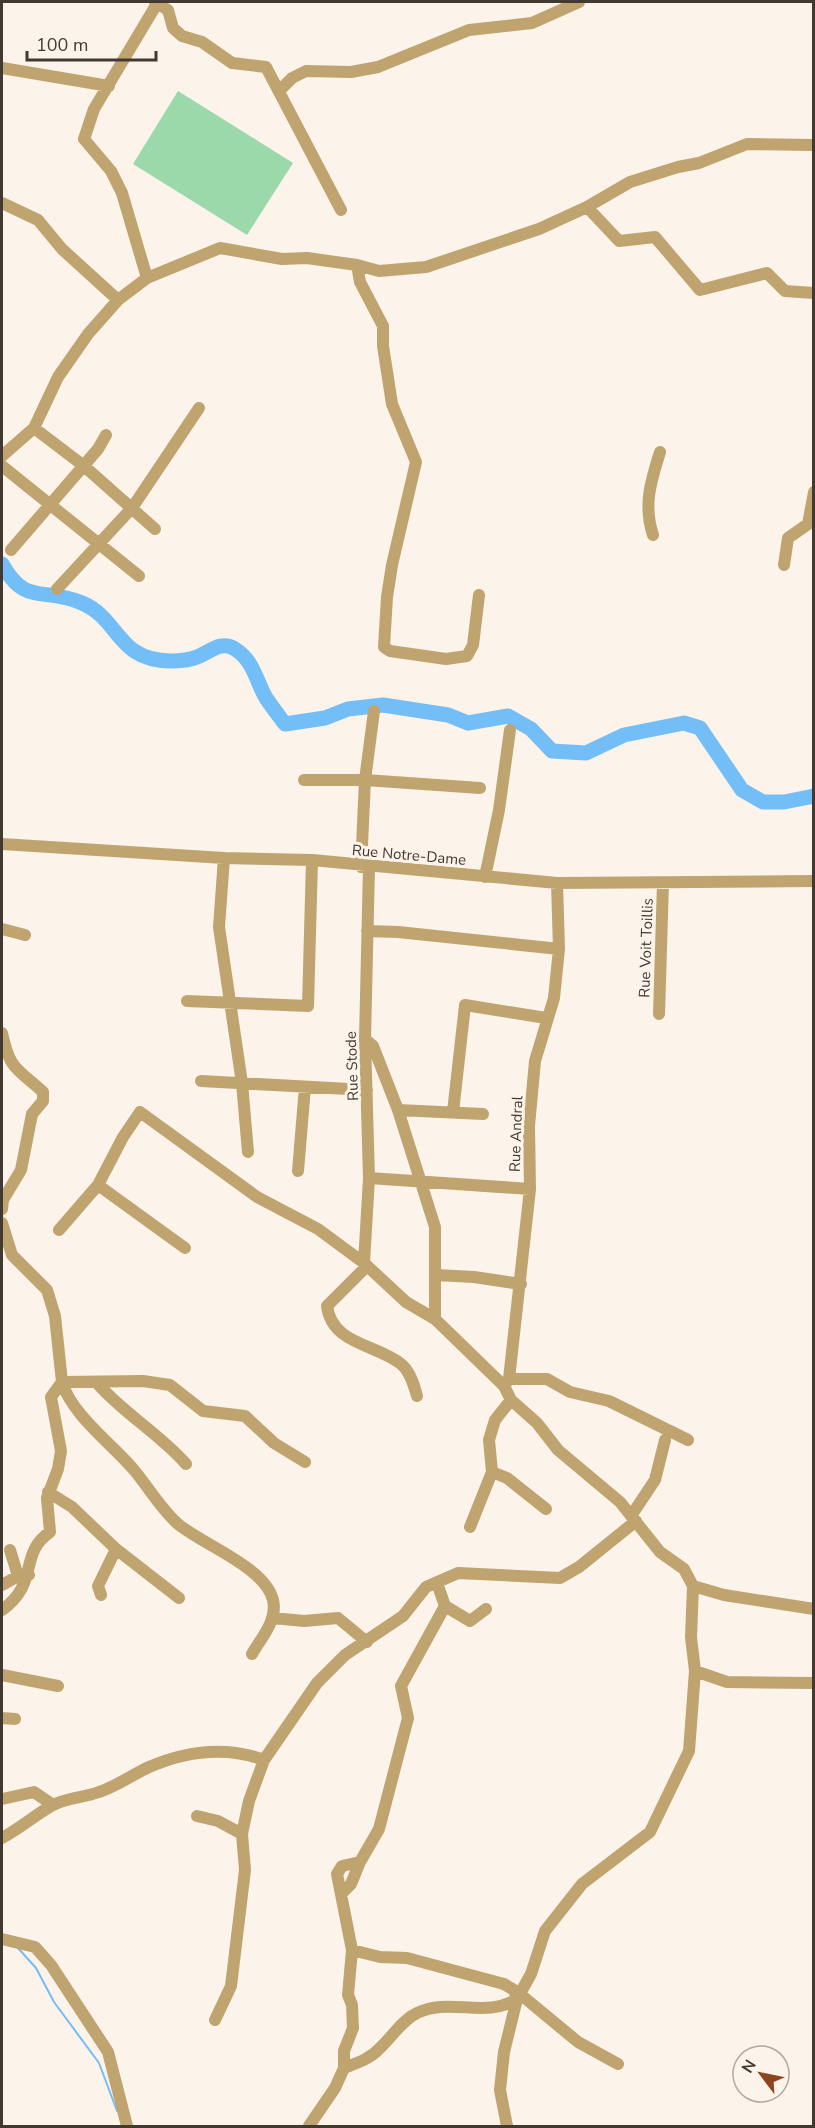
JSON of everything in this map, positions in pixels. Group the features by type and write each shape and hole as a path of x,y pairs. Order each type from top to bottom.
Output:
{"street":[{"path":"147,279 122,193 111,171 84,139 94,109 109,86 129,46 157,2 168,10 175,32 202,42 232,63 266,67 341,210"},
{"path":"280,90 292,78 306,71 351,72 378,67 469,30 532,23 579,2"},
{"path":"2,68 109,86"},
{"path":"2,456 33,428 58,377 88,334 118,300 147,279 219,248 282,259 307,258 379,271 426,267 504,243 587,207 630,182 678,166 699,163 747,144 813,145"},
{"path":"2,203 38,220 63,249 118,300"},
{"path":"587,207 619,241 654,237 700,290 767,273 785,291 813,293"},
{"path":"357,266 360,282 383,326 383,346 392,404 416,462 392,565 387,597 384,646 390,651 446,659 467,656 473,645 479,595"},
{"path":"57,589 132,508 199,408"},
{"path":"33,428 84,466 155,529"},
{"path":"11,550 84,466 106,435"},
{"path":"653,535 647,518 647,500 660,452"},
{"path":"2,466 139,576"},
{"path":"784,565 788,538 808,524 813,492"},
{"name":"Rue Stode","path":"365,1265 369,1178 365,1039 367,931 365,780 374,711"},
{"path":"485,877 499,810 510,730"},
{"path":"304,780 365,780 480,788"},
{"name":"Rue Notre-Dame","path":"2,844 224,858 312,860 365,867 557,883 813,881"},
{"path":"224,858 219,927 242,1083 248,1152"},
{"path":"187,1001 308,1006 312,860"},
{"name":"Rue Andral","path":"506,1382 521,1284 530,1188 529,1126 534,1072 546,1018 554,998 559,949 557,883"},
{"name":"Rue Voit Toillis","path":"659,1014 663,883"},
{"path":"2,929 25,935"},
{"path":"367,931 398,932 559,949"},
{"path":"453,1112 465,1005 546,1018"},
{"path":"2,1033 8,1060 18,1073 44,1092 43,1101 32,1114 21,1170 3,1200 2,1209"},
{"path":"365,1039 373,1046 398,1110 435,1227 435,1319"},
{"path":"201,1081 367,1090"},
{"path":"298,1171 305,1087"},
{"path":"398,1110 483,1114"},
{"path":"59,1230 98,1185 123,1137 140,1112 257,1197 318,1229 365,1265 406,1302 435,1319 506,1382 511,1400 537,1423 558,1450 620,1502 660,1552 684,1569 693,1586 691,1637 695,1671 689,1751 650,1832 582,1884 545,1930 531,1974 519,1997 504,2052 500,2090 507,2127"},
{"path":"369,1178 530,1188"},
{"path":"98,1185 185,1248"},
{"path":"2,1223 12,1255 47,1290 55,1316 65,1393 76,1408 134,1470 178,1524 262,1581 273,1598 273,1618 252,1654"},
{"path":"365,1265 327,1306 328,1314 336,1328 360,1345 401,1364 412,1379 417,1396"},
{"path":"436,1275 474,1277 521,1284"},
{"path":"506,1382 546,1379 570,1392 609,1401 688,1440"},
{"path":"62,1382 143,1381 170,1385 203,1411 245,1416 274,1443 305,1462"},
{"path":"2,1610 21,1592 24,1575 38,1540 50,1532 48,1492 58,1468 61,1451 51,1397 62,1382"},
{"path":"97,1383 115,1404 171,1446 186,1464"},
{"path":"471,1527 492,1472 489,1440 495,1420 511,1400"},
{"path":"215,2020 231,1986 244,1869 242,1834 249,1801 264,1760 330,1669 345,1655 402,1616 426,1587 458,1573 560,1578 579,1567 634,1519 655,1480 665,1440"},
{"path":"492,1472 507,1478 546,1509"},
{"path":"48,1492 72,1507 116,1549 179,1598"},
{"path":"101,1595 98,1586 116,1549"},
{"path":"10,1550 24,1575"},
{"path":"2,1584 24,1575"},
{"path":"436,1583 445,1606 470,1621 486,1609"},
{"path":"693,1586 740,1599 813,1609"},
{"path":"341,1894 351,1884 360,1862 380,1829 408,1718 401,1686 445,1606"},
{"path":"273,1618 304,1620 338,1618 367,1642"},
{"path":"695,1671 727,1682 813,1683"},
{"path":"2,1675 58,1686"},
{"path":"2,1718 15,1719"},
{"path":"2,1838 53,1805 69,1798 98,1793 149,1767 194,1753 235,1752 264,1760"},
{"path":"2,1799 34,1792 53,1805"},
{"path":"197,1816 218,1821 242,1834"},
{"path":"309,2127 335,2088 344,2068 344,2051 353,2028 347,1986 352,1950 337,1879 338,1870 342,1866 360,1862"},
{"path":"2,1939 35,1947 51,1965 108,2052 127,2127"},
{"path":"352,1950 380,1957 407,1958 504,1984 578,2042 618,2064"},
{"path":"344,2068 363,2061 379,2050 418,2012 435,2008 489,2009 506,2006 519,1997"}],"green space":[{"path":"178,91 293,163 247,235 133,164"}],"waterway":[{"path":"2,564 19,586 28,591 68,598 94,610 128,646 152,659 184,660 197,657 220,646 235,649 251,665 266,698 285,724 325,718 348,709 383,705 448,715 468,723 508,716 531,729 552,751 586,753 624,735 684,723 700,728 742,790 763,802 784,802 814,796"},
{"path":"18,1948 36,1968 54,2002 99,2063 117,2111"}]}
